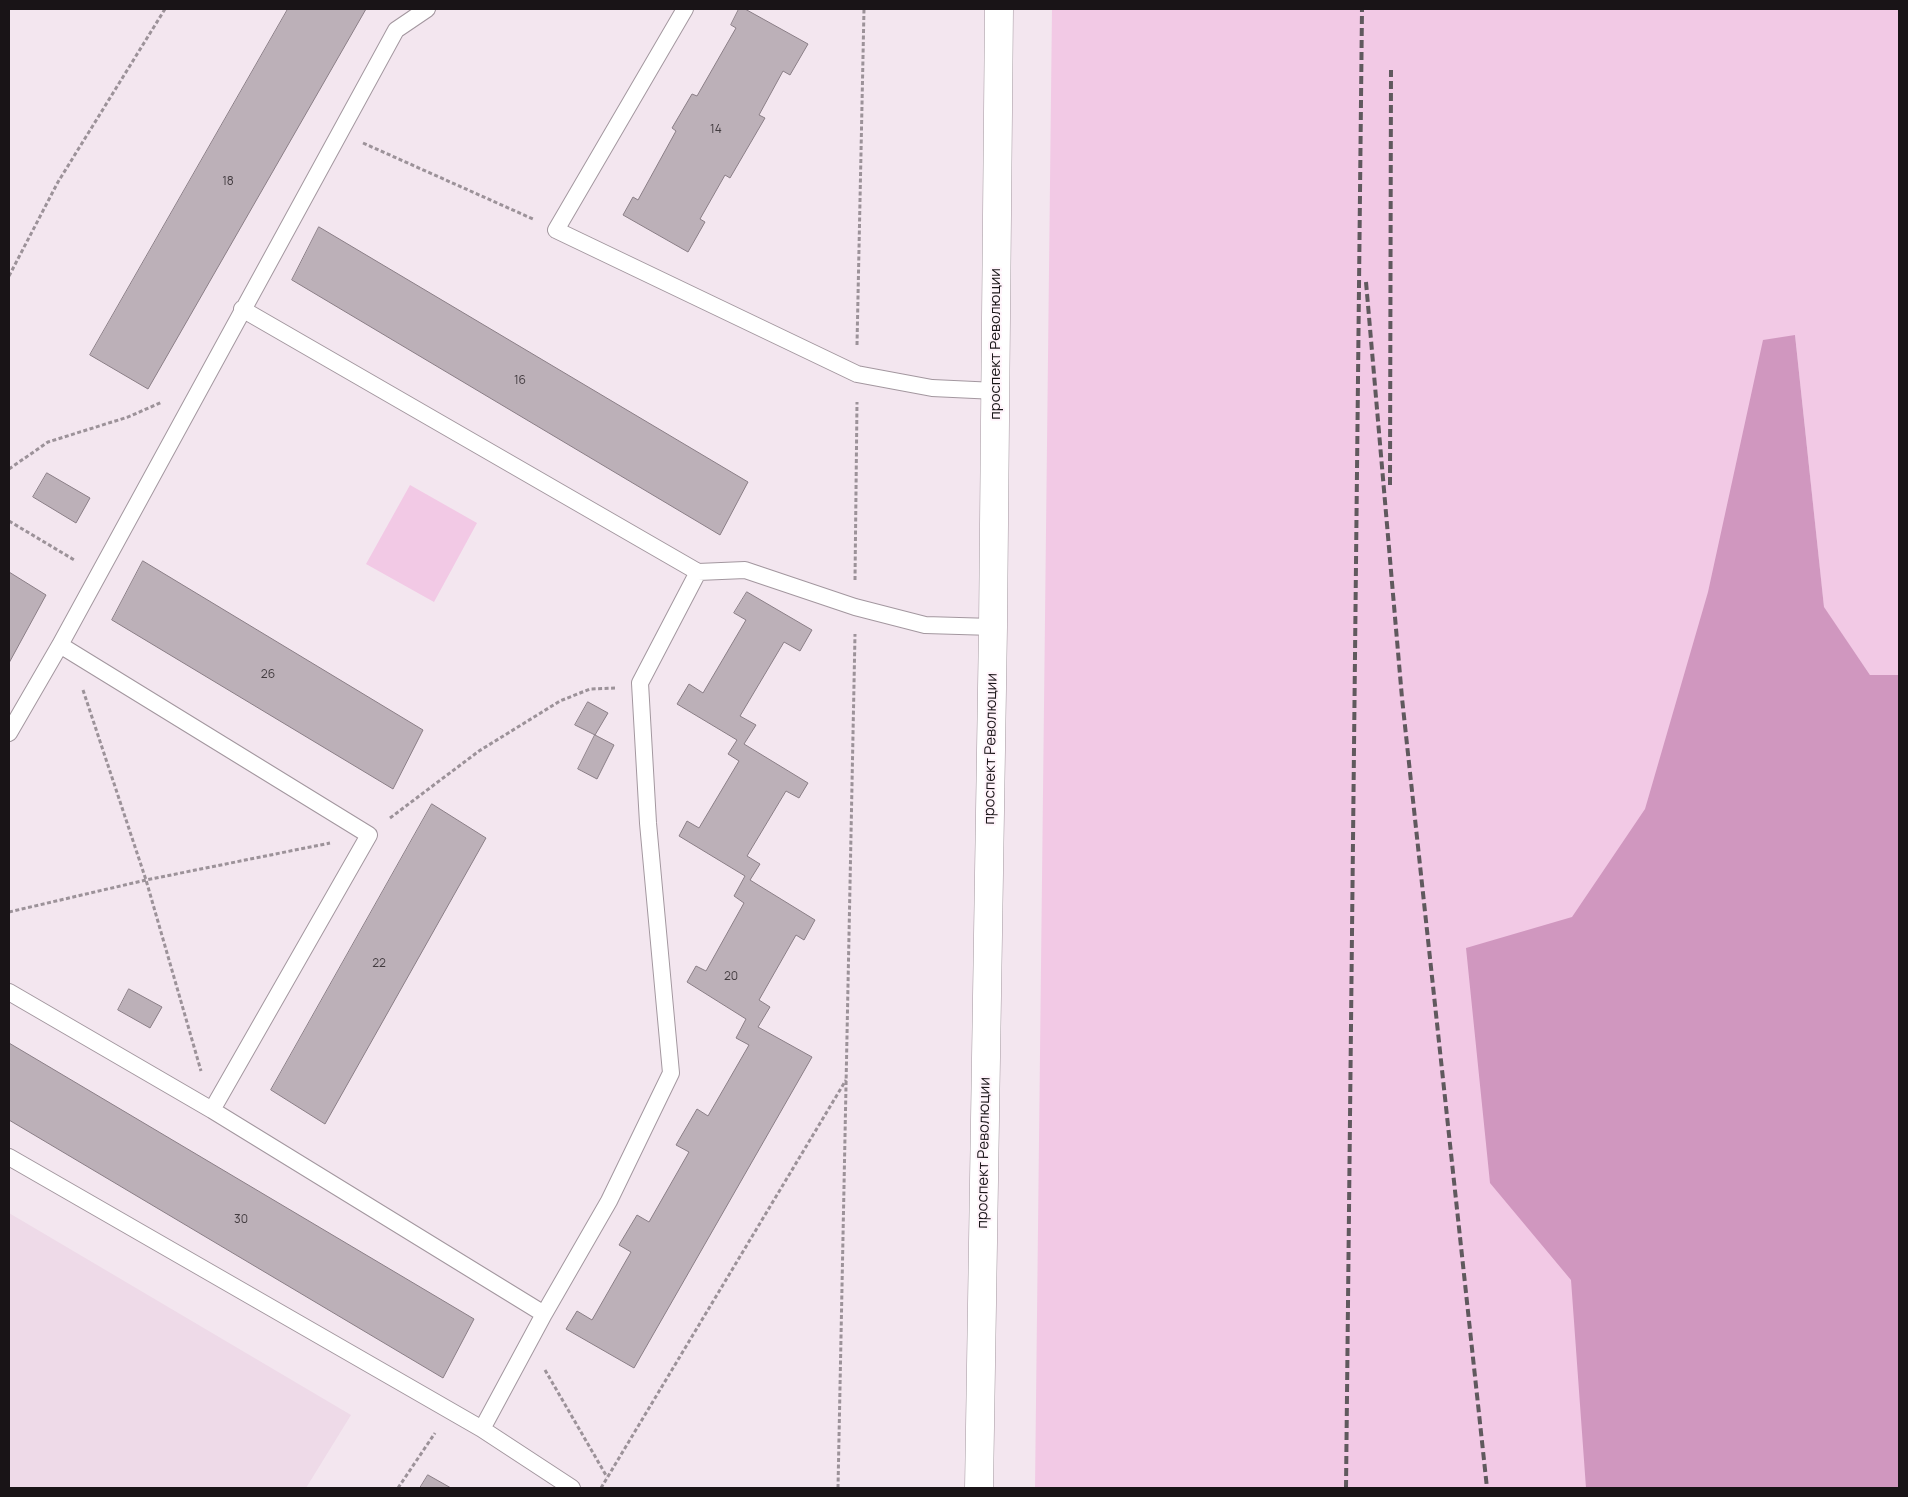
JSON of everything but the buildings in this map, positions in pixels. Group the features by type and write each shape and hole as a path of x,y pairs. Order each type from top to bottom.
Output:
{"main road":[{"name":"проспект Революции","path":"979,1488 993,628 999,9"}],"lane":[{"path":"9,733 65,648 98,574 396,30 427,9"},
{"path":"685,9 556,230 857,374 932,388 996,390"},
{"path":"242,309 698,572 745,570 855,607 925,624 993,628"},
{"path":"482,1430 544,1314 609,1201 671,1073 648,823 640,683 698,572"},
{"path":"65,648 368,835 212,1110"},
{"path":"9,992 212,1110 544,1314"},
{"path":"9,1157 482,1430 546,1481 572,1488"}],"path":[{"path":"9,276 58,182 165,9"},
{"path":"838,1488 847,1079 864,9"},
{"path":"340,132 556,230"},
{"path":"9,470 48,442 128,417 201,385"},
{"path":"9,521 98,574"},
{"path":"65,648 146,880 212,1110"},
{"path":"601,1488 847,1079"},
{"path":"529,1342 607,1478"},
{"path":"398,1488 449,1412"}],"shaded area":[{"path":"1052,9 1899,9 1899,1488 1870,675 1824,608 1795,335 1790,1488 1035,1488"},
{"path":"1795,335 1824,607 1870,675 1899,675 1899,1488 1586,1488 1571,1280 1490,1183 1466,948 1572,917 1645,809 1708,592 1763,340"},
{"path":"410,485 477,523 434,602 366,564"},
{"path":"9,1213 351,1415 306,1488 9,1488"}],"railway":[{"path":"1346,1488 1362,9"},
{"path":"1390,485 1391,70"},
{"path":"1366,282 1402,698 1487,1488"}]}
